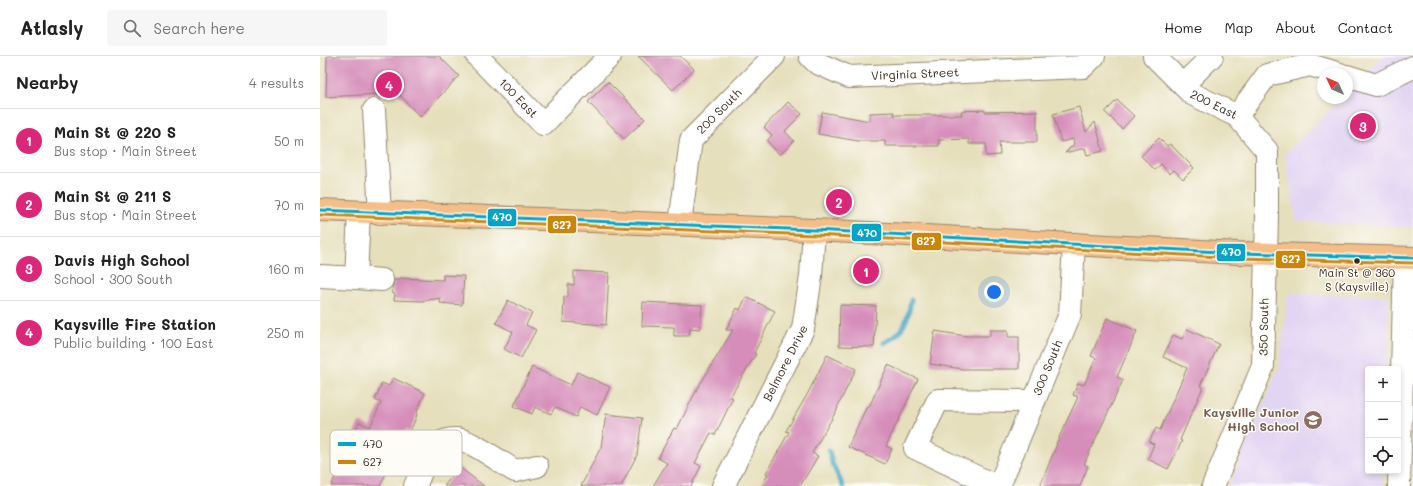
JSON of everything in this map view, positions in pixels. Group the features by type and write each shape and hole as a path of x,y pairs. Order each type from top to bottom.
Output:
{"main road":[{"path":"320,210 814,230 1265,254 1409,258"}],"street":[{"name":"100 East","path":"478,56 543,124 610,56"},
{"name":"200 South","path":"680,224 691,140 774,56"},
{"name":"Virginia Street","path":"810,56 817,62 849,77 1083,67 1094,56"},
{"name":"200 East","path":"1154,56 1192,94 1237,116 1267,151 1267,218 1265,254"},
{"path":"1183,85 1212,56"},
{"path":"1237,116 1267,75 1310,65 1320,68"},
{"path":"1353,78 1376,85 1413,67"},
{"path":"356,278 370,212 374,110"},
{"name":"Belmore Drive","path":"723,486 803,329 811,276 814,230"},
{"name":"300 South","path":"997,486 1034,402 1070,314 1074,244"},
{"name":"350 South","path":"1213,486 1263,366 1265,254"},
{"path":"1399,486 1409,258"},
{"path":"320,276 382,280"},
{"path":"997,486 915,448 938,400 1034,402"},
{"path":"462,440 516,471 537,466"},
{"path":"415,486 420,476"}],"shaded area":[{"path":"1384,56 1413,56 1413,227 1296,221 1285,154 1336,104 1353,104 1353,87"},
{"name":"Kaysville Junior High School","path":"1288,293 1389,296 1387,366 1365,366 1365,474 1383,474 1383,486 1229,486 1279,368"}],"building":[{"path":"327,56 439,56 459,76 420,117 398,93 326,97"},
{"path":"638,56 680,56 694,69 673,90"},
{"path":"608,82 645,119 624,139 588,102"},
{"path":"1117,100 1134,116 1122,129 1105,112"},
{"path":"788,102 802,114 785,131 794,141 780,155 767,141 772,135 764,127"},
{"path":"1079,107 1086,132 1095,122 1103,151 1087,155 1085,148 1065,153 1074,144 1073,139 1061,142 1053,114"},
{"path":"984,110 985,112 1037,111 1037,142 999,142 1000,155 986,156 986,144 969,144 969,139 939,140 939,146 885,146 885,141 858,141 818,134 822,112 870,121 870,113 894,112 894,115 962,115 961,111"},
{"path":"1159,138 1167,146 1170,144 1194,168 1183,179 1174,170 1170,174 1161,164 1155,170 1141,156"},
{"path":"574,271 609,273 606,325 563,322 564,296 568,297 568,284 574,285"},
{"path":"443,275 464,276 462,305 440,303 441,298 422,301 394,300 395,294 392,293 394,280 400,280 400,278 443,280"},
{"path":"746,297 775,311 754,353 756,354 730,397 733,398 715,435 711,433 695,463 701,466 691,486 653,486 667,463 658,458 674,428 677,429 696,391 733,330 726,330 737,308 740,310"},
{"path":"508,300 532,313 526,325 536,330 521,358 504,349 513,332 496,323"},
{"path":"643,302 702,305 700,329 690,328 689,336 674,336 674,327 642,326"},
{"path":"840,305 876,306 874,347 839,346"},
{"path":"1107,318 1137,331 1117,377 1123,380 1084,464 1088,466 1080,486 1040,486 1056,444 1078,397 1073,395 1078,383 1084,385 1096,358 1091,356"},
{"path":"1187,329 1219,344 1200,386 1203,387 1180,440 1182,441 1168,469 1148,459 1154,444 1149,442 1156,428 1160,430 1187,368 1163,357 1173,335 1182,339"},
{"path":"990,330 1008,330 1008,337 1019,337 1019,369 963,369 930,364 935,331 966,336 990,336"},
{"path":"827,355 856,369 838,408 812,453 818,456 800,486 762,486 768,474 766,473 789,432 786,431 808,393"},
{"path":"888,365 918,379 886,446 892,449 885,464 848,447 867,406 869,407"},
{"path":"532,367 571,385 577,372 610,387 597,415 580,407 576,417 555,407 551,414 535,407 532,414 514,406"},
{"path":"393,378 425,393 411,430 356,430 359,422 370,427 381,403 375,400 382,383 389,386"},
{"path":"606,414 642,418 637,455 621,486 581,486 601,447"},
{"path":"462,469 484,486 444,486 452,476 462,476"},
{"path":"335,476 385,476 380,486 331,486"}],"waterway":[{"path":"884,343 901,330 906,320 911,300"},
{"path":"829,451 832,463 843,486"}],"transit line":[{"name":"470","path":"320,210 814,230 1238,253 1413,258"},
{"name":"627","path":"320,215 814,235 1238,258 1413,263"}],"place":[{"name":"Kaysville Fire Station","path":"389,85"},
{"name":"Davis High School","path":"1363,126"},
{"name":"Main St @ 211 S","path":"839,202"},
{"name":"Main St @ 360 S (Kaysville)","path":"1357,261"},
{"name":"Main St @ 220 S","path":"866,271"},
{"name":"Kaysville Junior High School","path":"1313,420"}]}
